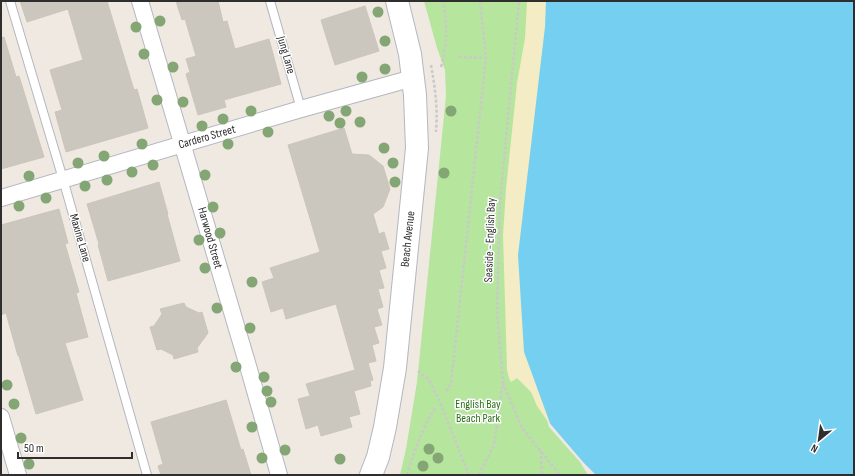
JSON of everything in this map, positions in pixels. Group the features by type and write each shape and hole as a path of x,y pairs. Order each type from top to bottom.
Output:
{"street":[{"name":"Harwood Street","path":"140,1 279,475"},
{"name":"Beach Avenue","path":"371,475 378,457 385,427 395,368 417,148 415,95 410,54 397,1"},
{"name":"Cardero Street","path":"1,198 301,109 413,78"},
{"path":"1,417 18,475"}],"lane":[{"name":"Maxine Lane","path":"10,1 64,179 147,475"},
{"name":"Jung Lane","path":"270,1 301,109"}],"path":[{"path":"441,67 447,39 443,1"},
{"path":"446,391 451,384 486,58 480,1"},
{"name":"Seaside - English Bay","path":"479,475 494,445 503,381 497,311 500,202 519,1"},
{"path":"459,57 486,58"},
{"path":"431,64 436,89"},
{"path":"418,371 429,380 439,400 469,475"},
{"path":"503,381 522,428 560,475"},
{"path":"407,475 414,451 426,421 435,408"},
{"path":"541,451 542,475"}],"green space":[{"name":"English Bay Beach Park","path":"424,1 546,1 582,461 590,475 400,475 406,449 417,382 446,96 445,70 437,48"}],"sand":[{"path":"527,1 571,1 582,461 551,426 537,406 531,392 517,378 511,382 507,370 503,235 506,189 517,83 525,38"}],"water":[{"path":"546,1 854,1 854,475 590,475 582,461 551,426 524,352 518,255 545,27"}],"pier":[{"path":"547,420 596,475 588,475 580,462 549,427"}],"building":[{"path":"20,1 107,1 134,90 137,89 148,128 66,152 55,112 62,110 50,70 83,60 68,9 27,22"},
{"path":"176,1 218,1 223,22 227,21 235,49 269,39 281,84 224,100 226,107 198,115 186,74 190,72 186,59 196,56 185,19 182,20"},
{"path":"365,6 379,51 335,65 321,20"},
{"path":"4,37 16,77 19,76 44,157 1,169 1,38"},
{"path":"344,128 352,154 369,155 383,166 390,189 383,207 373,214 379,234 384,232 389,249 381,251 386,268 379,270 384,288 378,289 383,307 377,309 382,325 374,327 379,343 372,345 376,361 368,363 373,380 370,381 371,386 354,391 360,414 349,417 352,427 321,436 318,425 306,429 298,399 310,396 306,384 355,370 336,304 286,319 283,308 271,312 262,282 274,278 270,268 320,252 288,145"},
{"path":"159,182 180,261 108,281 87,204"},
{"path":"59,209 68,243 65,244 79,292 76,293 88,337 65,343 83,400 36,414 6,313 1,315 1,225"},
{"path":"184,303 186,307 199,313 202,312 208,333 197,348 198,352 174,359 173,355 161,349 157,350 150,327 154,326 162,314 160,309"},
{"path":"226,400 241,450 243,449 251,475 161,475 158,466 163,464 151,422"}]}
